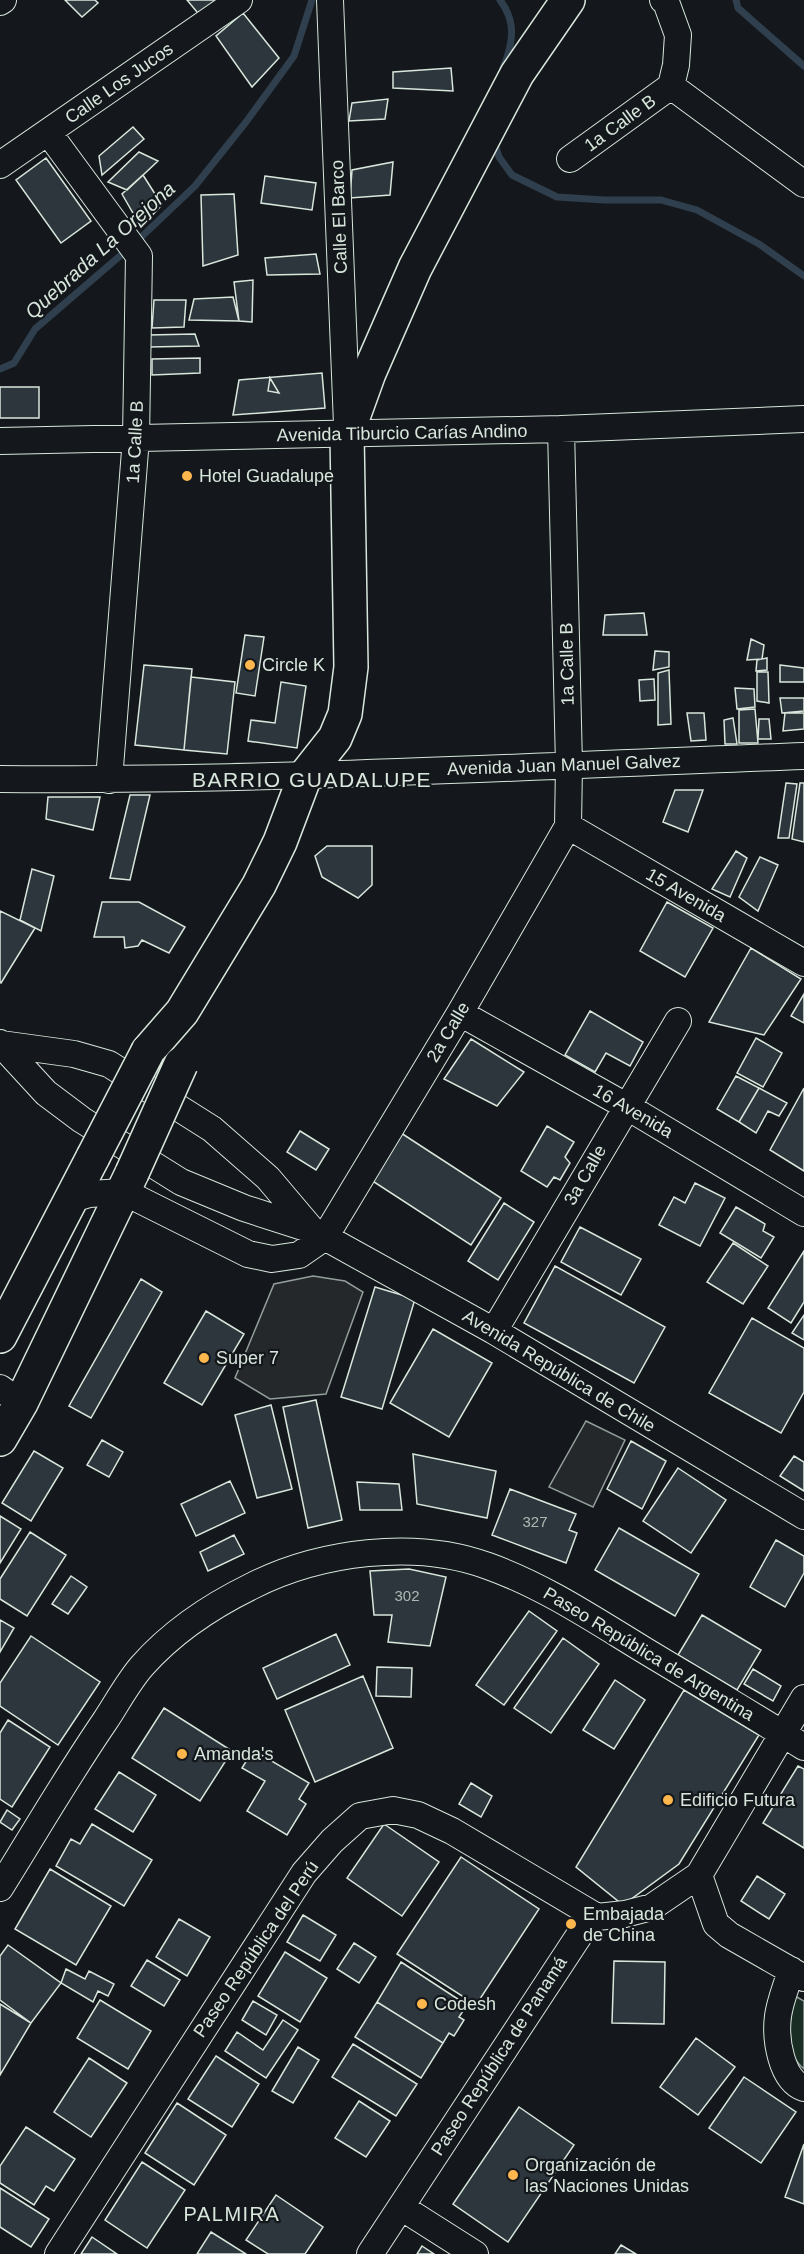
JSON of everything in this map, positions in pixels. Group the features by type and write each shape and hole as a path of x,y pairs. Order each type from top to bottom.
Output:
{"main road":[{"path":"0,1336 148,1051 182,1012 270,866 305,776 335,738 345,714 351,667 347,434 369,373 415,268 516,74 567,0"},
{"path":"0,1439 11,1395 128,1182 181,1064 182,1012"}],"street":[{"name":"Calle Los Jucos","path":"0,165 239,0"},
{"name":"Calle El Barco","path":"330,0 347,434"},
{"path":"663,0 678,35 676,65 671,86 804,184"},
{"name":"1a Calle B","path":"570,159 671,86"},
{"name":"1a Calle B","path":"48,132 139,256 136,438 109,780"},
{"name":"Avenida Tiburcio Carías Andino","path":"0,441 561,429 804,419"},
{"name":"1a Calle B","path":"561,429 569,765 568,826"},
{"name":"Avenida Juan Manuel Galvez","path":"0,779 109,780 305,776 804,756"},
{"name":"15 Avenida","path":"568,826 804,963"},
{"name":"2a Calle","path":"319,1233 460,1013 568,826"},
{"name":"16 Avenida","path":"460,1013 626,1106 804,1213"},
{"name":"3a Calle","path":"494,1331 678,1021"},
{"name":"Avenida República de Chile","path":"1,1043 74,1054 108,1064 212,1129 268,1178 319,1233"},
{"name":"Avenida República de Chile","path":"1,1043 46,1093 82,1120 181,1182 244,1208 319,1233 494,1331 804,1516"},
{"path":"72,1199 128,1182 248,1254 272,1259 299,1254 319,1233"},
{"name":"Paseo República de Argentina","path":"0,1888 96,1734 141,1667 169,1639 198,1616 276,1574 355,1553 437,1554 486,1565 555,1596 794,1740"},
{"path":"597,1917 625,1914 652,1907 699,1875 794,1740 804,1698"},
{"name":"Paseo República del Perú","path":"58,2254 304,1873 332,1840 360,1816 393,1810 418,1815 452,1831 597,1917"},
{"path":"699,1875 716,1924 729,1935 798,1974 778,2017 780,2061 797,2086 804,2088"},
{"name":"Paseo República de Panamá","path":"370,2254 568,1950 584,1928 597,1917"},
{"path":"401,2207 475,2254"}],"green space":[{"path":"795,1996 804,2001 804,2069 797,2062 790,2044 790,2025"}],"shaded area":[{"path":"313,1276 345,1281 363,1292 326,1394 270,1399 235,1378 274,1284"},
{"path":"586,1421 625,1440 593,1507 549,1487"}],"building":[{"path":"65,0 95,0 98,3 82,17"},
{"path":"187,0 223,0 202,18"},
{"path":"243,13 279,58 252,87 216,36"},
{"path":"451,68 453,91 393,88 393,72"},
{"path":"388,99 385,119 349,121 352,103"},
{"path":"133,127 144,139 102,175 99,156"},
{"path":"139,152 158,161 127,190 108,182"},
{"path":"46,158 91,221 61,243 16,180"},
{"path":"393,162 390,195 350,198 352,170"},
{"path":"143,175 162,205 141,227 122,194"},
{"path":"265,176 316,183 312,210 261,203"},
{"path":"234,194 238,255 203,266 201,195"},
{"path":"316,254 320,274 267,275 265,258"},
{"path":"253,280 252,322 239,321 234,282"},
{"path":"233,297 239,321 189,320 194,299"},
{"path":"154,300 186,300 184,327 152,328"},
{"path":"195,334 199,346 149,347 148,335"},
{"path":"200,358 200,373 152,375 152,359"},
{"path":"322,373 325,408 233,415 239,380"},
{"path":"270,378 279,393 268,391"},
{"path":"0,387 39,387 39,418 0,418"},
{"path":"644,613 647,635 603,635 605,615"},
{"name":"Circle K","path":"245,635 264,637 255,696 236,693"},
{"path":"751,639 764,645 762,659 747,660"},
{"path":"655,651 669,652 669,667 653,670"},
{"path":"767,658 767,670 756,671 757,660"},
{"path":"144,665 192,669 184,750 135,745"},
{"path":"780,665 804,668 804,682 780,682"},
{"path":"669,670 671,724 658,725 658,673"},
{"path":"757,672 768,672 769,703 757,701"},
{"path":"191,677 235,682 227,754 184,750"},
{"path":"654,679 655,700 640,701 639,680"},
{"path":"281,682 306,686 297,748 248,741 251,720 275,723"},
{"path":"735,688 754,689 755,707 737,709"},
{"path":"780,698 804,698 804,711 782,713"},
{"path":"755,709 758,743 739,743 739,710"},
{"path":"687,713 704,713 706,740 691,741"},
{"path":"785,713 804,713 804,729 783,731"},
{"path":"733,718 737,744 725,744 724,720"},
{"path":"759,719 769,719 771,739 758,739"},
{"path":"786,783 797,784 789,838 778,838"},
{"path":"800,783 804,783 804,842 792,839"},
{"path":"675,790 703,790 688,832 663,822"},
{"path":"130,795 150,795 130,880 110,878"},
{"path":"48,797 100,797 93,830 46,819"},
{"path":"327,846 372,846 372,885 358,898 322,877 315,856"},
{"path":"736,851 747,858 730,897 712,889"},
{"path":"760,857 778,865 758,911 739,897"},
{"path":"32,869 54,876 41,931 20,920"},
{"path":"102,902 139,902 185,927 169,953 142,940 138,946 125,948 124,937 94,937"},
{"path":"667,902 713,928 685,977 640,951"},
{"path":"0,911 35,928 1,983 0,982"},
{"path":"751,948 801,979 764,1035 709,1022"},
{"path":"804,994 804,1023 791,1016"},
{"path":"590,1011 643,1042 630,1066 606,1053 595,1072 565,1055"},
{"path":"756,1038 782,1053 763,1087 737,1073"},
{"path":"471,1039 524,1072 497,1106 444,1079"},
{"path":"736,1076 759,1088 739,1122 717,1109"},
{"path":"759,1088 787,1103 779,1116 768,1111 756,1133 739,1122"},
{"path":"804,1088 804,1171 770,1150"},
{"path":"547,1126 574,1142 565,1157 570,1163 560,1180 554,1177 547,1187 521,1171"},
{"path":"300,1131 329,1149 316,1170 287,1152"},
{"path":"401,1133 501,1198 471,1245 371,1180"},
{"path":"695,1183 725,1198 700,1246 659,1225 674,1197 685,1203"},
{"path":"504,1203 534,1222 498,1280 468,1261"},
{"path":"736,1207 765,1224 763,1231 774,1237 761,1258 720,1233"},
{"path":"580,1227 641,1259 621,1295 561,1262"},
{"path":"733,1243 768,1266 743,1304 707,1282"},
{"path":"804,1251 804,1302 791,1323 768,1308"},
{"path":"555,1266 665,1327 634,1383 524,1323"},
{"path":"141,1279 162,1292 91,1418 69,1406"},
{"path":"375,1287 415,1299 382,1409 341,1397"},
{"name":"Super 7","path":"206,1311 244,1334 202,1405 164,1383"},
{"path":"804,1315 804,1340 792,1333"},
{"path":"752,1318 804,1348 804,1392 781,1433 709,1393"},
{"path":"433,1329 492,1363 449,1437 390,1403"},
{"path":"316,1400 342,1520 308,1528 283,1407"},
{"path":"271,1405 292,1489 257,1498 235,1415"},
{"path":"102,1440 123,1452 109,1477 87,1465"},
{"path":"631,1441 666,1461 642,1509 607,1489"},
{"path":"34,1451 63,1468 31,1521 2,1503"},
{"path":"413,1454 496,1471 487,1518 417,1504"},
{"path":"794,1456 804,1462 804,1491 780,1476"},
{"path":"678,1468 726,1500 691,1553 643,1521"},
{"path":"230,1481 245,1513 196,1536 181,1504"},
{"path":"357,1482 399,1484 402,1510 360,1510"},
{"path":"510,1489 576,1514 569,1530 577,1533 566,1563 492,1535"},
{"path":"0,1516 21,1529 0,1563"},
{"path":"619,1528 699,1574 675,1616 595,1570"},
{"path":"30,1532 66,1555 27,1616 0,1599 0,1579"},
{"path":"234,1535 244,1554 208,1571 200,1552"},
{"path":"776,1540 804,1556 804,1573 785,1607 750,1587"},
{"path":"409,1569 446,1577 430,1646 388,1642 392,1615 374,1615 370,1571"},
{"path":"71,1576 87,1587 68,1614 52,1604"},
{"path":"529,1611 557,1631 504,1705 476,1685"},
{"path":"702,1615 761,1650 737,1690 678,1655"},
{"path":"0,1620 14,1628 0,1652"},
{"path":"336,1634 350,1665 277,1699 263,1668"},
{"path":"31,1636 100,1682 58,1745 0,1706 0,1683"},
{"path":"563,1638 599,1664 551,1733 514,1708"},
{"path":"377,1667 412,1668 411,1697 376,1696"},
{"path":"753,1669 781,1686 773,1701 744,1684"},
{"path":"363,1676 393,1748 315,1782 285,1710"},
{"path":"615,1680 645,1700 614,1749 583,1730"},
{"name":"Edificio Futura","path":"684,1690 759,1735 679,1864 623,1905 576,1867"},
{"name":"Amanda's","path":"164,1708 232,1751 200,1801 132,1758"},
{"path":"8,1720 50,1747 12,1807 0,1799 0,1733"},
{"path":"253,1750 309,1783 299,1799 306,1804 287,1835 247,1811 265,1781 242,1768"},
{"path":"798,1766 804,1769 804,1848 763,1823"},
{"path":"119,1772 156,1795 133,1832 95,1809"},
{"path":"471,1783 492,1796 481,1817 459,1804"},
{"path":"7,1810 20,1819 12,1830 0,1822"},
{"path":"92,1824 152,1860 124,1906 56,1866 71,1839 80,1844"},
{"path":"384,1824 439,1862 402,1916 347,1878"},
{"path":"461,1857 539,1909 476,2005 397,1954"},
{"path":"50,1869 111,1906 76,1965 15,1929"},
{"path":"757,1876 785,1894 769,1919 741,1901"},
{"path":"303,1915 336,1935 320,1961 287,1942"},
{"path":"179,1919 210,1937 187,1976 156,1957"},
{"path":"354,1943 376,1957 359,1983 337,1969"},
{"path":"8,1945 61,1983 31,2023 0,2000 0,1956"},
{"path":"285,1952 327,1978 300,2022 258,1996"},
{"path":"147,1960 180,1980 164,2006 131,1986"},
{"path":"614,1961 665,1962 664,2024 612,2023"},
{"name":"Codesh","path":"401,1962 467,2005 459,2017 464,2020 454,2036 449,2033 443,2043 377,2002"},
{"path":"66,1969 85,1979 89,1971 114,1984 108,1996 98,1991 93,2002 61,1983"},
{"path":"100,2000 151,2031 128,2069 77,2038"},
{"path":"253,2001 277,2015 266,2035 242,2020"},
{"path":"377,2002 443,2043 421,2078 355,2037"},
{"path":"0,2004 31,2023 0,2075"},
{"path":"283,2020 298,2030 266,2078 225,2051 237,2032 263,2050"},
{"path":"696,2038 735,2067 698,2115 660,2087"},
{"path":"353,2044 417,2084 396,2116 332,2077"},
{"path":"298,2047 319,2060 293,2103 272,2091"},
{"path":"216,2056 259,2084 232,2127 188,2099"},
{"path":"89,2058 127,2083 91,2137 54,2112"},
{"path":"744,2077 796,2112 761,2163 709,2128"},
{"path":"359,2101 390,2121 366,2157 335,2138"},
{"path":"177,2103 226,2135 194,2185 145,2153"},
{"name":"Organización de las Naciones Unidas","path":"519,2107 574,2145 508,2242 453,2204"},
{"path":"26,2127 75,2159 54,2191 46,2186 34,2205 0,2183 0,2166"},
{"path":"804,2144 804,2204 785,2197"},
{"path":"142,2162 185,2190 147,2248 105,2220"},
{"path":"0,2188 49,2219 31,2247 0,2227"},
{"path":"276,2195 323,2227 305,2254 268,2254 246,2240"},
{"path":"211,2232 246,2254 197,2254"},
{"path":"92,2237 117,2254 81,2254"},
{"path":"621,2245 636,2254 615,2254"},
{"path":"422,2246 434,2254 417,2254"}],"waterway":[{"name":"Quebrada La Orejona","path":"136,242 195,186 246,122 294,56 312,0"},
{"name":"Quebrada La Orejona","path":"500,0 509,17 512,33 503,68"},
{"name":"Quebrada La Orejona","path":"736,0 738,8 804,66"},
{"name":"Quebrada La Orejona","path":"494,141 499,157 512,175 557,197 661,200 697,210 759,244 804,276"},
{"name":"Quebrada La Orejona","path":"0,369 14,363 35,329 128,249"}],"place":[{"name":"Hotel Guadalupe","path":"187,476"},
{"name":"Circle K","path":"250,665"},
{"name":"Super 7","path":"204,1358"},
{"name":"Amanda's","path":"182,1754"},
{"name":"Edificio Futura","path":"668,1800"},
{"name":"Embajada de China","path":"571,1924"},
{"name":"Codesh","path":"422,2004"},
{"name":"Organización de las Naciones Unidas","path":"513,2175"}],"district":[{"name":"BARRIO GUADALUPE","path":"312,780"},
{"name":"PALMIRA","path":"232,2214"}]}
